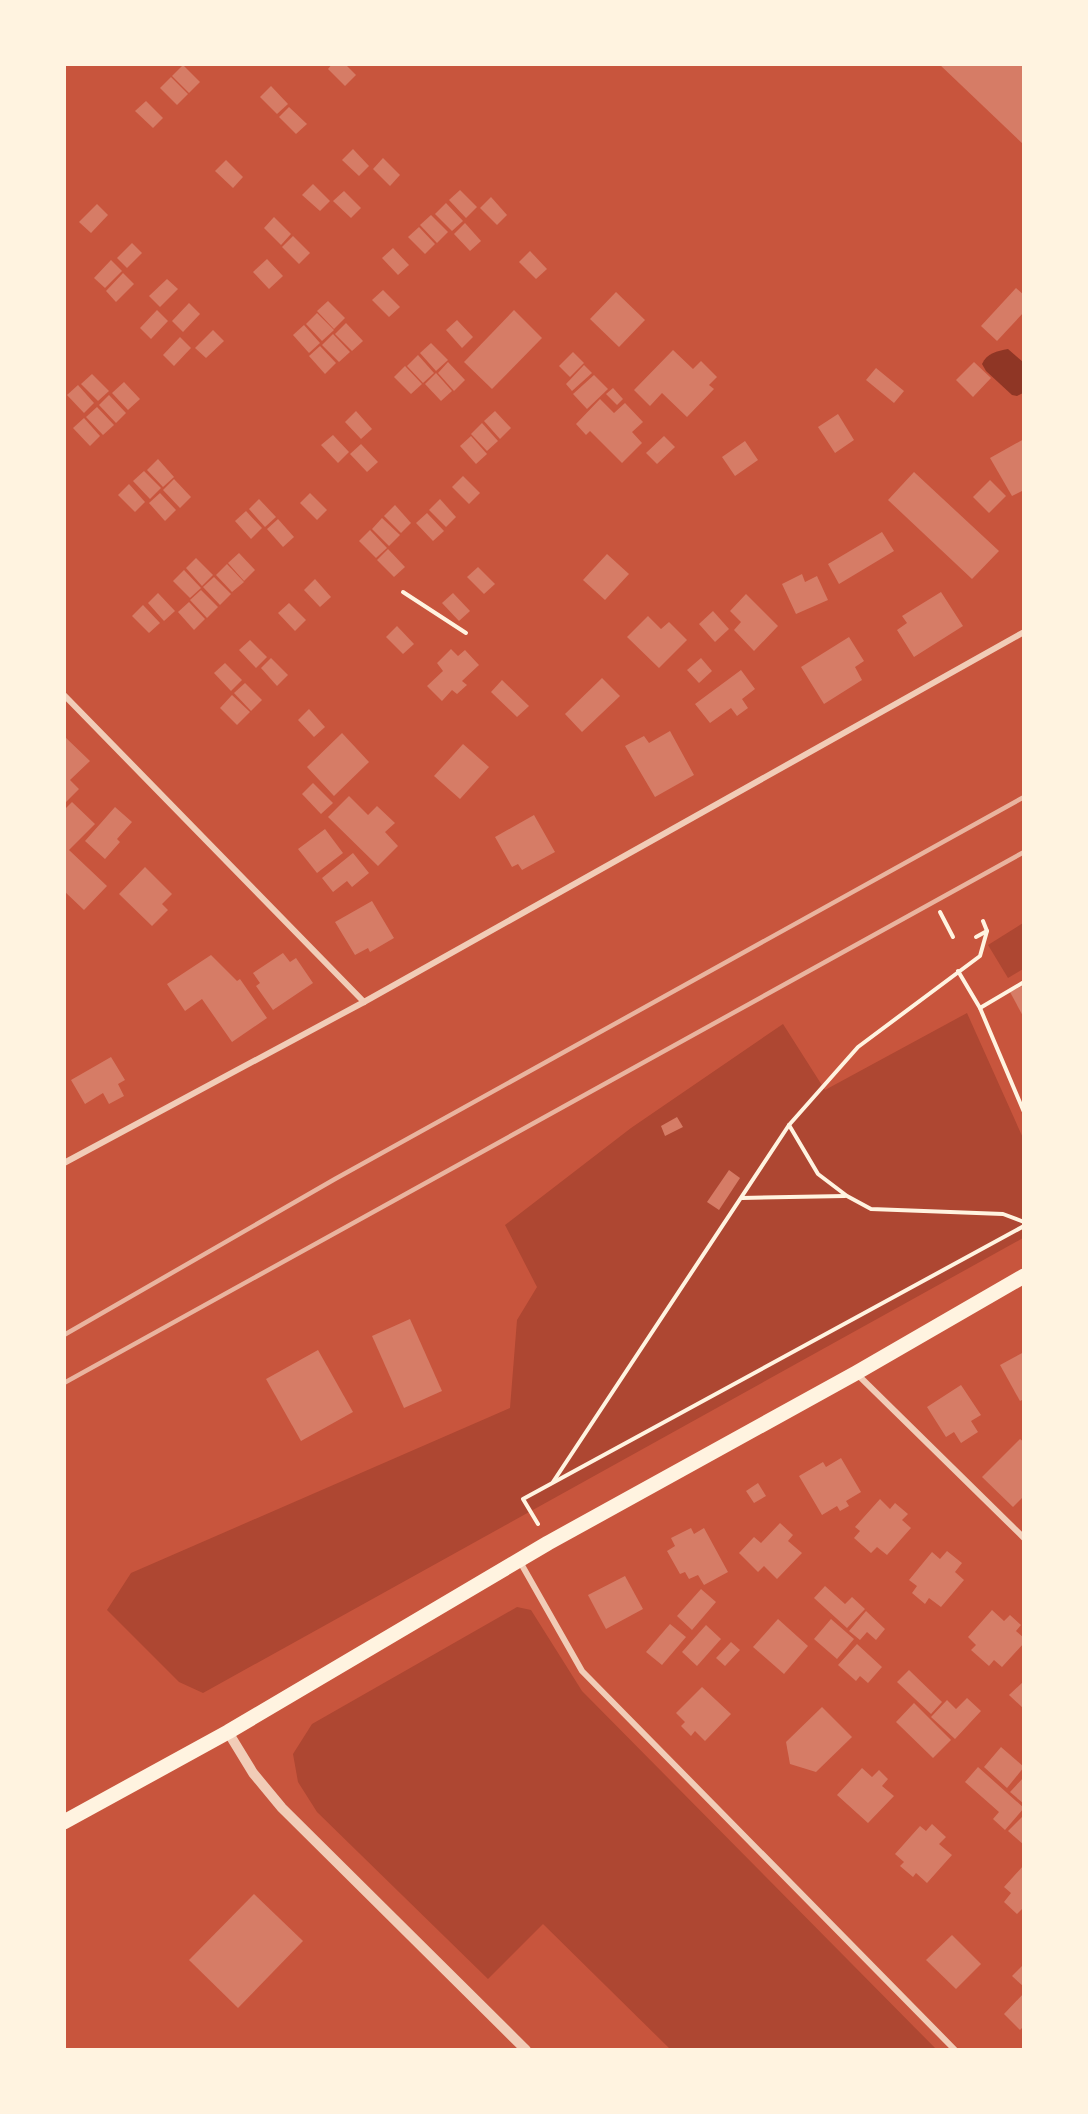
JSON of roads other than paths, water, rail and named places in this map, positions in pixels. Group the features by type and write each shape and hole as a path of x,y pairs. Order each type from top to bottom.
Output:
{"main road":[{"path":"64,1822 228,1732 548,1543 1023,1278"}],"street":[{"path":"64,1163 364,1002 1023,632"},
{"path":"64,695 364,1002"},
{"path":"856,1373 1023,1538"},
{"path":"519,1560 582,1671 955,2049"},
{"path":"228,1732 253,1773 282,1808 526,2049"}],"railway":[{"path":"64,1335 335,1179 1024,797"},
{"path":"64,1383 1024,852"}]}
